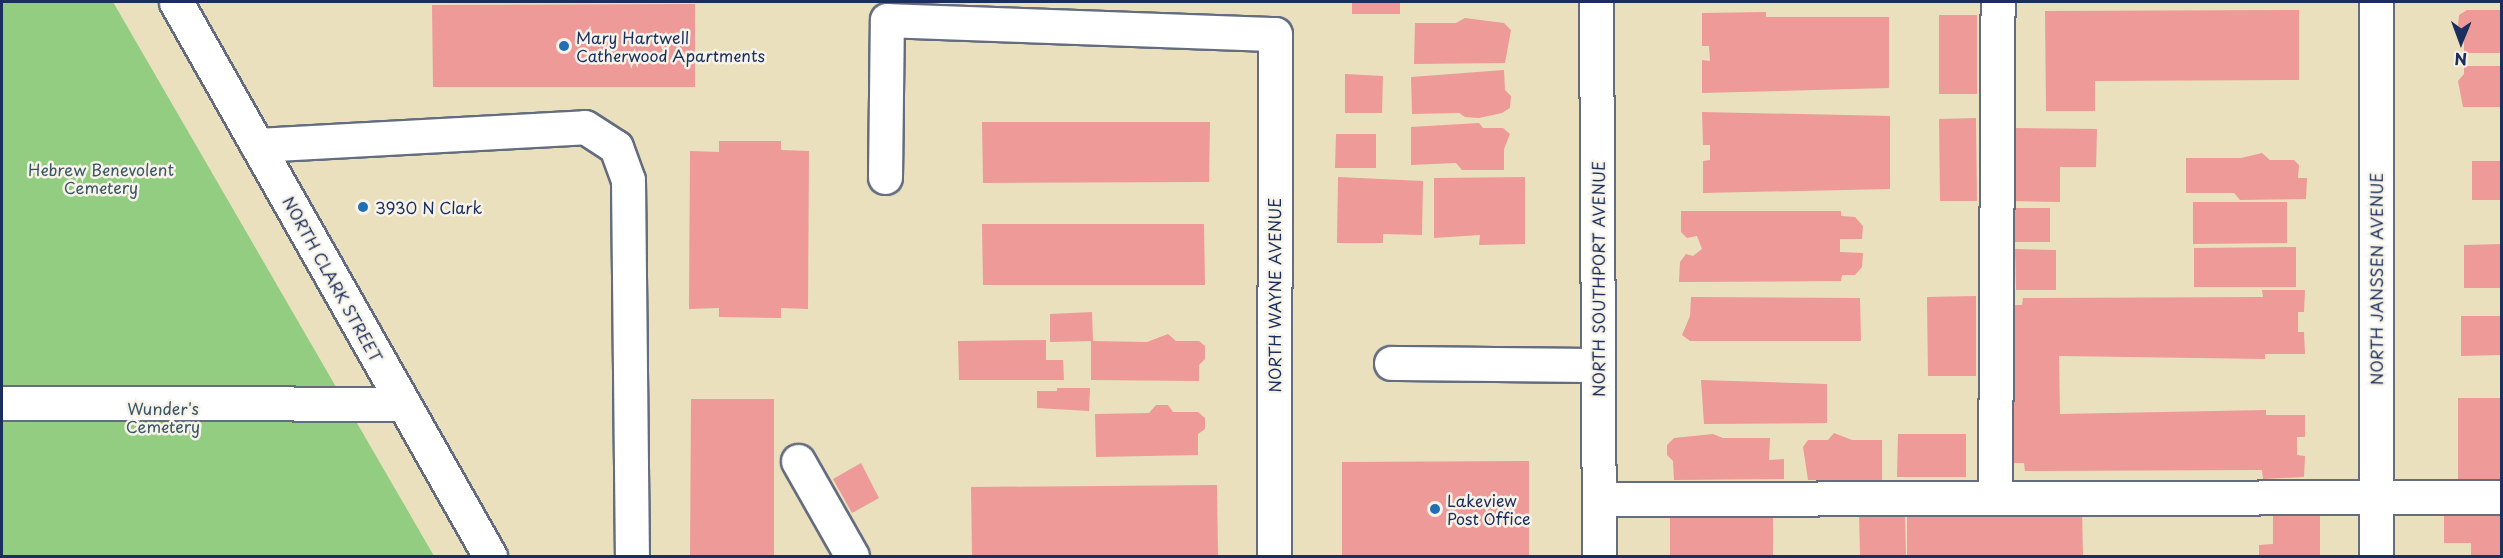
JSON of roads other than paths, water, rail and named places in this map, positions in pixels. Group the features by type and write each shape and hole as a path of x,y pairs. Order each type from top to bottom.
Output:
{"street":[{"name":"NORTH CLARK STREET","path":"176,2 490,556"},
{"name":"NORTH SOUTHPORT AVENUE","path":"1596,2 1599,556"},
{"path":"1995,498 1998,2"},
{"name":"NORTH JANSSEN AVENUE","path":"2376,2 2376,556"},
{"name":"NORTH WAYNE AVENUE","path":"885,177 887,20 1275,34 1274,556"},
{"path":"257,145 585,127 616,147 628,180 632,556"},
{"path":"1390,363 1598,365"},
{"path":"2,403 403,404"},
{"path":"798,461 852,556"},
{"path":"1599,499 2502,497"}],"place":[{"name":"Mary Hartwell Catherwood Apartments","path":"564,46"},
{"name":"3930 N Clark","path":"363,207"},
{"name":"Lakeview Post Office","path":"1435,509"}],"park label":[{"name":"Hebrew Benevolent Cemetery","path":"101,178"},
{"name":"Wunder's Cemetery","path":"163,417"}]}
